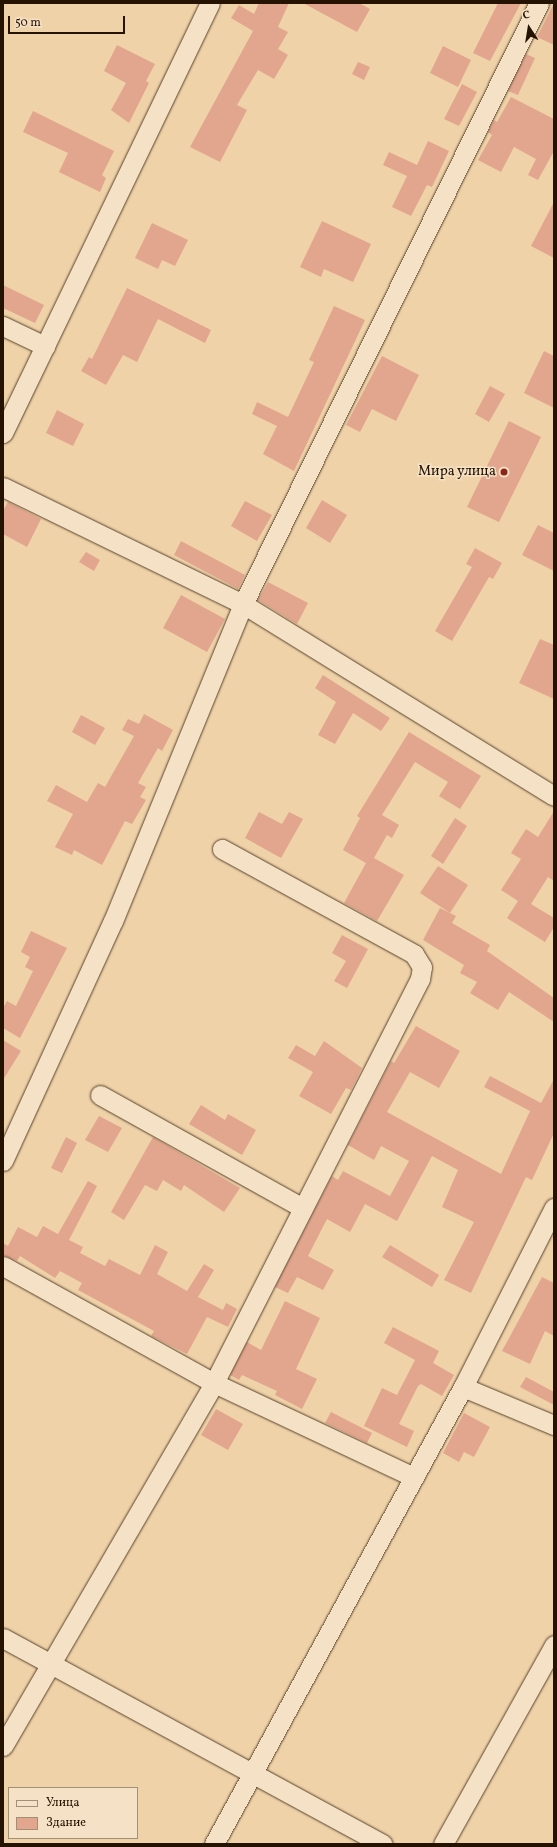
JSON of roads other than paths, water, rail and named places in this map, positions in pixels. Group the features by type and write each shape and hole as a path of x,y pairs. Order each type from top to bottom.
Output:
{"street":[{"path":"3,433 210,3"},
{"path":"3,1161 113,921 243,604 539,3"},
{"path":"3,326 45,346"},
{"path":"3,487 243,604 554,796"},
{"path":"3,1746 214,1384 420,979 422,967 414,954 222,849"},
{"path":"100,1095 303,1208"},
{"path":"214,1844 463,1387 554,1208"},
{"path":"3,1266 214,1384 414,1477"},
{"path":"463,1387 554,1425"},
{"path":"3,1638 252,1775 384,1844"},
{"path":"443,1844 554,1645"}],"place":[{"name":"Мира улица","path":"504,472"}]}
